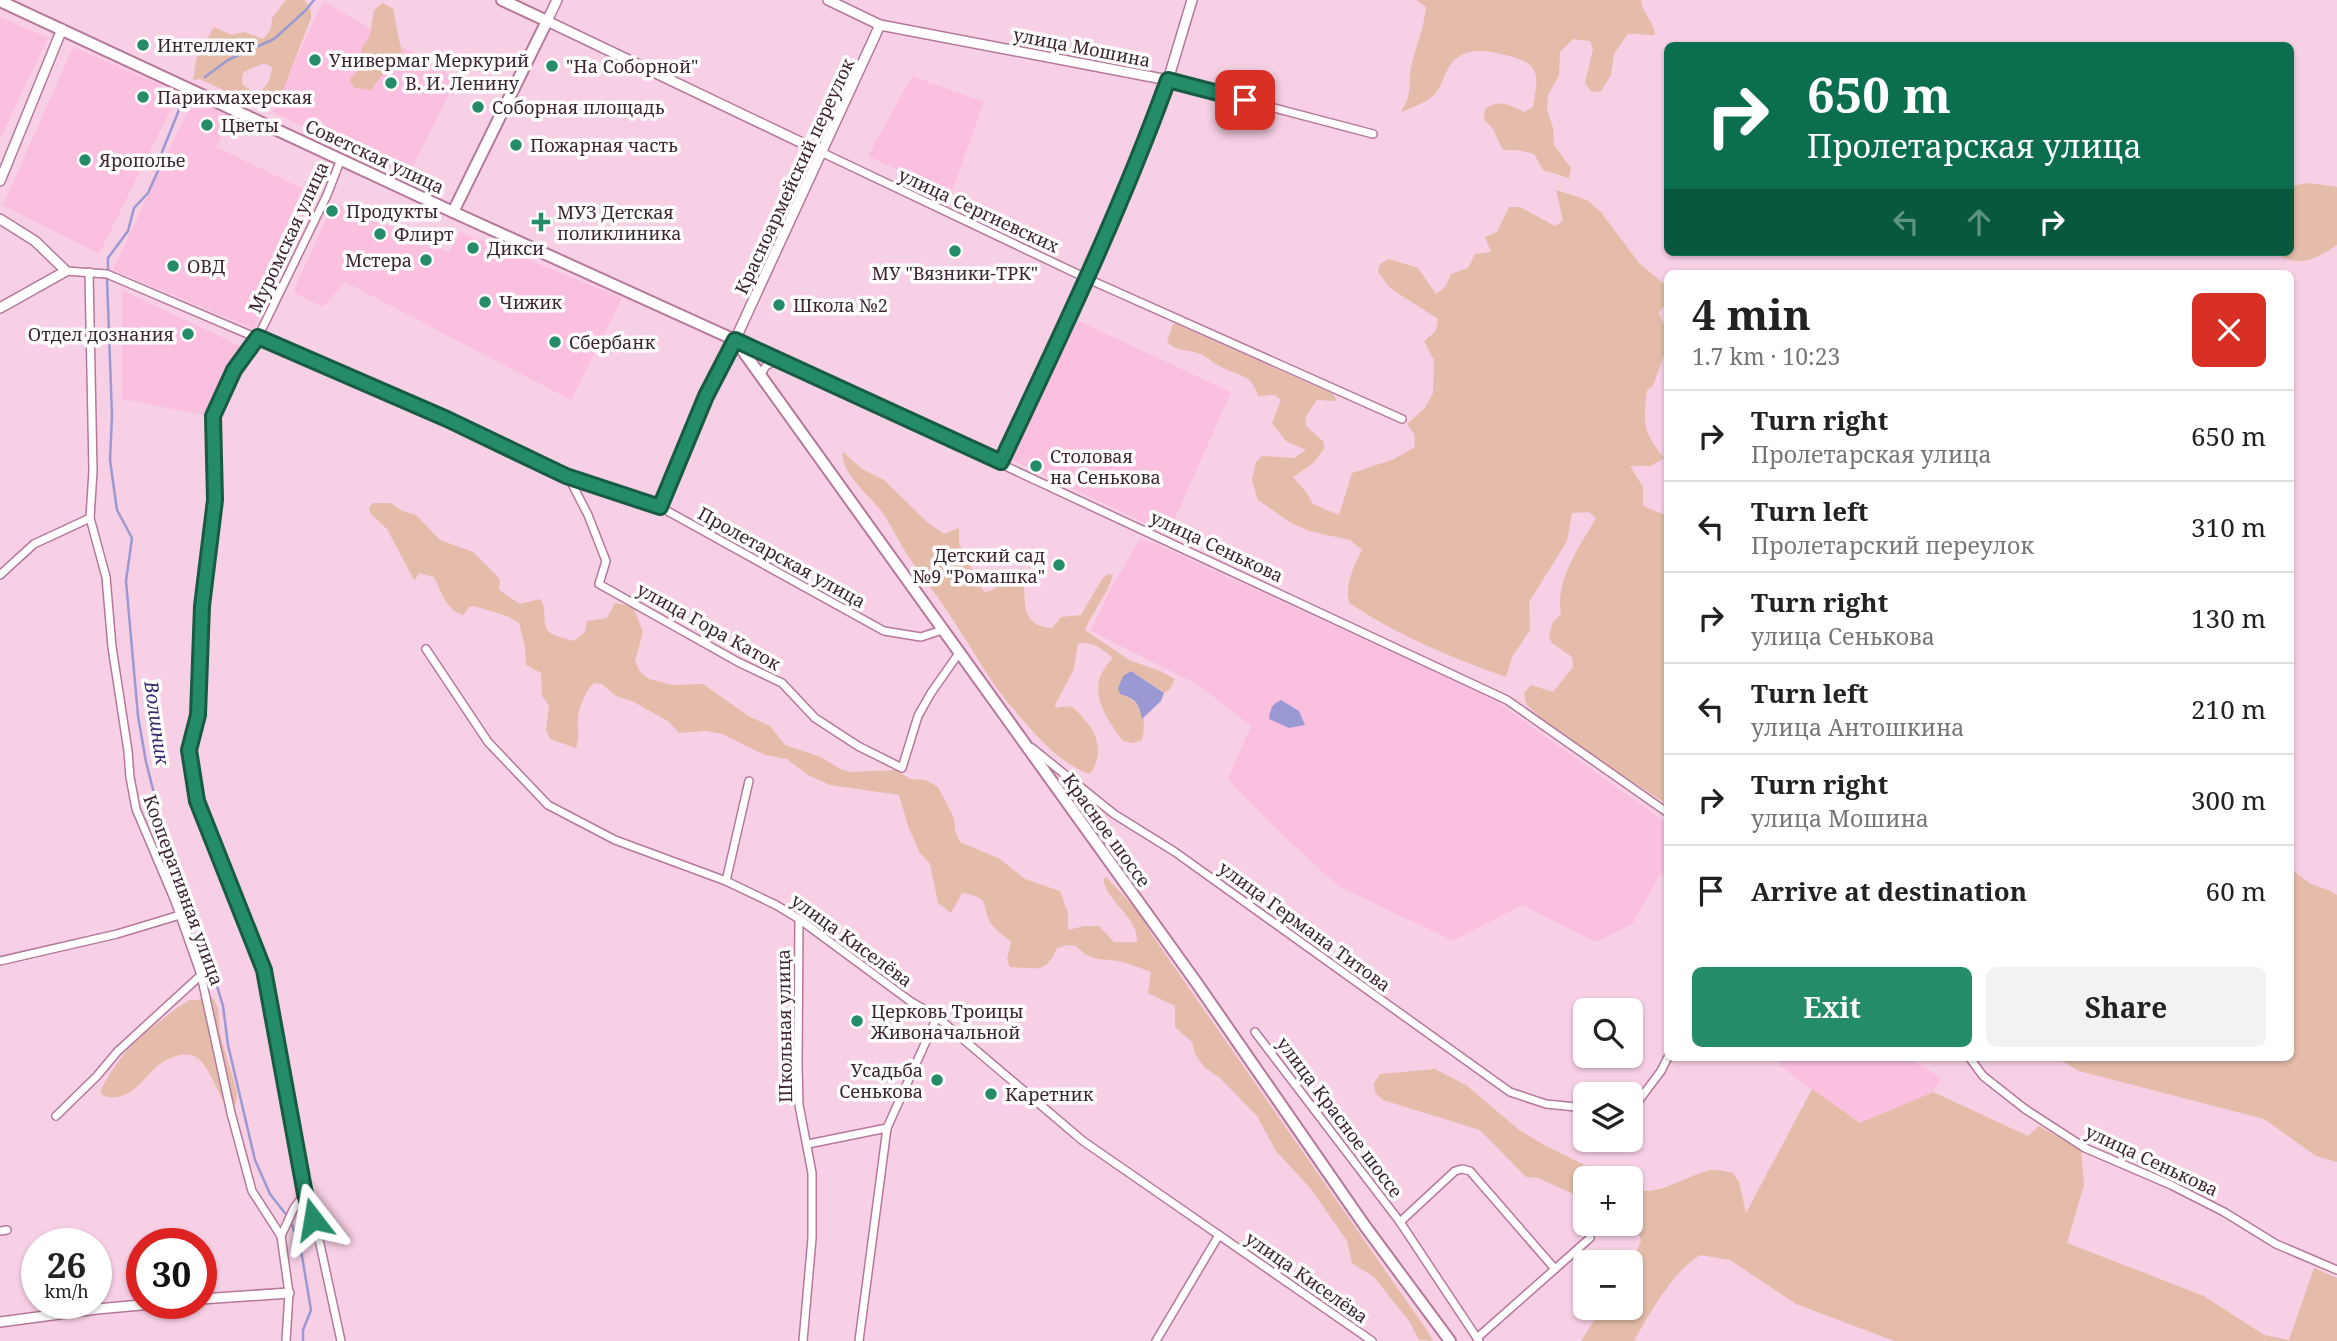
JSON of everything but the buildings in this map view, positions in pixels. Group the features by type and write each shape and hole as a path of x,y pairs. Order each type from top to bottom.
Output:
{"main road":[{"path":"453,212 547,21 502,0"},
{"name":"Советская улица","path":"0,1 735,340"},
{"name":"Красное шоссе","path":"735,340 1196,982 1365,1226 1450,1341"}],"street":[{"path":"547,21 557,0"},
{"name":"улица Мошина","path":"828,0 880,25 1168,80 1373,134"},
{"path":"1001,462 1088,279 1137,163 1168,80 1192,0"},
{"name":"улица Сергиевских","path":"547,21 1088,279 1402,419"},
{"name":"Красноармейский переулок","path":"735,340 880,25"},
{"path":"1,178 62,29"},
{"name":"Муромская улица","path":"341,159 327,195 258,337 234,370 213,416 215,500 202,606 198,715 189,750 197,801 264,970 305,1194 320,1244 341,1341"},
{"path":"0,219 35,241 66,271 0,308"},
{"name":"Пролетарская улица","path":"66,271 107,274 447,419 568,476 660,507 884,631 921,637 942,630"},
{"name":"Кооперативная улица","path":"89,272 93,471 90,518 106,577 112,646 136,809 180,915 201,975 231,1113 252,1191 281,1236 289,1293 286,1341"},
{"path":"660,507 706,396 735,340"},
{"name":"улица Сенькова","path":"735,340 1507,700 1664,810"},
{"path":"761,375 765,366 778,359"},
{"name":"улица Гора Каток","path":"568,476 588,515 606,561 599,583 738,662 782,683 815,718 858,746 902,768 918,716 959,653"},
{"path":"0,575 34,544 90,518"},
{"name":"улица Киселёва","path":"426,649 488,742 548,805 615,840 726,881 799,919 910,1002 937,1017 1083,1141 1372,1341"},
{"name":"улица Германа Титова","path":"1020,738 1114,814 1175,852 1510,1092 1546,1104 1573,1107"},
{"path":"726,881 750,780"},
{"path":"0,961 117,934 180,915"},
{"name":"Школьная улица","path":"799,919 797,1066 799,1105 812,1173 812,1238 803,1341"},
{"path":"56,1116 117,1052 201,975"},
{"path":"859,1341 887,1128 937,1017"},
{"name":"улица Красное шоссе","path":"1255,1032 1400,1222 1478,1339 1555,1269 1470,1171 1455,1171 1400,1222"},
{"path":"1643,1095 1666,1061"},
{"name":"улица Сенькова","path":"1972,1061 1983,1076 2014,1101 2085,1147 2171,1185 2224,1212 2276,1244 2337,1270"},
{"path":"808,1144 887,1128"},
{"path":"281,1236 294,1208 305,1194"},
{"path":"1156,1341 1219,1235"},
{"path":"1555,1269 1590,1238"},
{"path":"217,1298 289,1293"},
{"path":"0,1322 126,1306"}],"shaded area":[{"path":"286,0 305,0 311,11 311,18 283,90 273,105 255,105 200,79 193,80 197,56 214,27 232,35 244,32 263,39 271,29 272,18","holes":["264,63 272,67 268,83 259,92 255,93 243,85 244,72"]},
{"path":"1416,0 1641,0 1655,35 1627,35 1614,54 1611,75 1601,91 1592,92 1585,83 1593,49 1590,41 1573,39 1560,52 1559,75 1548,95 1547,109 1553,128 1554,145 1571,168 1569,178 1543,170 1534,154 1503,150 1493,129 1484,119 1485,109 1495,104 1509,105 1524,112 1533,107 1536,84 1534,71 1531,66 1516,58 1481,51 1464,54 1450,65 1435,94 1401,112 1408,99 1412,63 1426,7"},
{"path":"323,1 451,75 449,94 407,177 272,112"},
{"path":"383,3 393,9 405,61 393,61 371,90 355,88 350,79 362,65 362,48 370,35 374,10"},
{"path":"0,17 48,38 0,139"},
{"path":"73,47 179,93 99,254 3,205"},
{"path":"912,76 984,102 951,194 868,156"},
{"path":"192,101 231,115 216,147 314,194 254,329 113,270"},
{"path":"2309,183 2337,187 2337,245 2315,258 2299,261 2281,256 2294,256 2294,186"},
{"path":"1556,190 1587,200 1600,211 1639,263 1664,284 1664,306 1659,312 1664,325 1664,354 1653,386 1647,390 1645,411 1648,434 1664,458 1650,466 1630,466 1643,487 1643,506 1664,514 1664,802 1543,720 1526,704 1524,693 1531,685 1553,692 1573,667 1572,657 1552,643 1549,637 1552,624 1561,613 1560,601 1565,576 1596,518 1589,512 1572,513 1567,541 1529,602 1530,630 1512,657 1506,677 1445,654 1349,603 1349,582 1362,550 1350,540 1309,531 1291,523 1258,500 1252,480 1256,462 1262,456 1294,458 1306,450 1286,441 1272,423 1281,400 1275,395 1258,396 1248,379 1218,366 1203,355 1167,342 1173,324 1176,324 1333,394 1337,401 1317,400 1306,416 1306,426 1324,442 1324,449 1312,464 1293,477 1313,504 1339,515 1352,473 1394,459 1415,447 1414,434 1407,424 1425,408 1433,393 1434,360 1424,341 1436,331 1438,319 1390,288 1378,272 1380,264 1389,259 1418,268 1436,294 1446,286 1451,274 1468,268 1475,254 1491,252 1485,237 1497,232 1509,207 1520,207 1555,226 1563,221"},
{"path":"334,202 449,252 460,232 622,298 571,400 345,282 323,307 293,292"},
{"path":"122,290 240,346 208,416 122,399"},
{"path":"1072,318 1231,392 1168,534 1008,458"},
{"path":"843,452 862,469 884,480 927,522 944,534 959,528 959,545 967,552 969,563 984,592 995,588 1011,573 1022,568 1025,606 1032,621 1040,626 1052,628 1061,617 1081,615 1102,579 1108,574 1113,575 1085,630 1129,660 1175,679 1170,689 1164,693 1131,671 1120,694 1134,701 1142,711 1142,740 1133,743 1123,741 1103,710 1098,689 1104,668 1113,658 1097,646 1078,643 1074,669 1055,705 1056,708 1072,707 1089,725 1098,745 1097,760 1090,774 1067,762 1046,745 994,685 948,612 912,562 883,513 850,475 843,460"},
{"path":"373,503 391,503 402,511 416,515 440,540 473,552 500,579 499,590 520,604 540,599 546,627 552,634 574,641 585,632 587,621 607,618 615,603 633,607 643,632 635,661 640,672 649,679 673,685 703,684 750,717 770,726 785,745 821,757 840,769 851,772 896,770 910,779 925,780 938,787 954,818 960,842 1000,859 1025,879 1060,891 1068,913 1068,930 1099,926 1114,942 1137,942 1133,925 1106,887 1103,879 1106,877 1137,910 1433,1341 1419,1340 1409,1321 1374,1277 1352,1263 1347,1241 1311,1189 1276,1151 1257,1116 1220,1078 1204,1067 1195,1054 1192,1042 1175,1027 1175,1006 1148,993 1151,972 1122,962 1091,957 1076,946 1068,945 1057,948 1053,957 1039,968 1010,967 1007,960 1011,942 993,926 979,897 962,893 951,913 938,903 930,864 920,853 909,829 899,795 830,785 808,775 787,759 765,755 722,734 706,731 679,733 668,721 632,701 616,696 602,684 594,683 583,700 578,715 576,748 550,739 546,730 549,706 542,696 541,673 526,665 525,646 519,623 507,616 474,606 469,607 463,615 457,613 445,600 434,577 419,573 415,580 387,529 371,514 369,508"},
{"path":"1139,540 1154,543 1493,699 1664,821 1664,874 1660,874 1633,923 1596,942 1522,905 1453,941 1338,886 1272,825 1228,779 1251,726 1197,684 1091,631 1110,590"},
{"path":"2294,871 2311,884 2337,895 2337,1162 2316,1156 2264,1119 2079,1071 2062,1061 2294,1061"},
{"path":"206,993 214,999 218,1009 220,1034 237,1092 234,1106 228,1106 224,1102 199,1059 188,1055 175,1056 163,1062 126,1094 112,1097 104,1096 100,1092 116,1065 144,1034 189,1000 199,1000"},
{"path":"1778,1061 1915,1061 1941,1078 1933,1092 1860,1123 1781,1067"},
{"path":"1435,1069 1466,1085 1518,1129 1587,1166 1573,1166 1573,1194 1538,1178 1526,1177 1480,1130 1383,1100 1375,1093 1374,1083 1380,1074"},
{"path":"1812,1089 1860,1123 1933,1092 2028,1136 2039,1126 2081,1150 2084,1185 2067,1243 2204,1296 2264,1335 2289,1340 2314,1268 2337,1278 2337,1341 1894,1341 1796,1304 1730,1260 1700,1255 1671,1282 1634,1341 1581,1341 1595,1320 1643,1320 1643,1250 1637,1250 1641,1241 1640,1236 1643,1236 1643,1191 1652,1191 1701,1173 1719,1170 1733,1173 1739,1182 1746,1213"}],"water":[{"path":"1131,671 1164,693 1161,701 1142,719 1136,702 1120,694 1118,688 1123,676"},
{"path":"1281,700 1299,711 1305,725 1289,728 1269,719 1272,707"}],"waterway":[{"name":"Волшник","path":"205,77 228,60 274,39 314,0"},
{"name":"Волшник","path":"108,271 108,258 128,231 134,208 148,193 161,164 162,152 181,105"},
{"name":"Волшник","path":"107,278 112,416 110,460 117,510 132,538 126,581 138,716 146,762 158,809 223,1006 228,1045 255,1160 270,1194 288,1217"},
{"name":"Волшник","path":"291,1223 300,1244 311,1310 303,1330 303,1341"}],"place":[{"name":"Интеллект","path":"143,45"},
{"name":"Универмаг Меркурий","path":"315,60"},
{"name":"\"На Соборной\"","path":"552,66"},
{"name":"В. И. Ленину","path":"391,83"},
{"name":"Парикмахерская","path":"143,97"},
{"name":"Соборная площадь","path":"478,107"},
{"name":"Цветы","path":"207,125"},
{"name":"Пожарная часть","path":"516,145"},
{"name":"Ярополье","path":"85,160"},
{"name":"Продукты","path":"332,211"},
{"name":"МУЗ Детская поликлиника","path":"541,222"},
{"name":"Флирт","path":"380,234"},
{"name":"Дикси","path":"473,248"},
{"name":"МУ \"Вязники-ТРК\"","path":"955,251"},
{"name":"Мстера","path":"426,260"},
{"name":"ОВД","path":"173,266"},
{"name":"Чижик","path":"485,302"},
{"name":"Школа №2","path":"779,305"},
{"name":"Отдел дознания","path":"188,334"},
{"name":"Сбербанк","path":"555,342"},
{"name":"Столовая на Сенькова","path":"1036,466"},
{"name":"Детский сад №9 \"Ромашка\"","path":"1059,565"},
{"name":"Церковь Троицы Живоначальной","path":"857,1021"},
{"name":"Усадьба Сенькова","path":"937,1080"},
{"name":"Каретник","path":"991,1094"}],"route":[{"path":"313,1219 305,1194 264,970 197,801 189,750 198,715 202,606 215,500 213,416 234,370 258,337 447,419 566,476 660,507 706,396 735,340 1001,462 1088,279 1137,163 1168,80 1245,100"}]}
